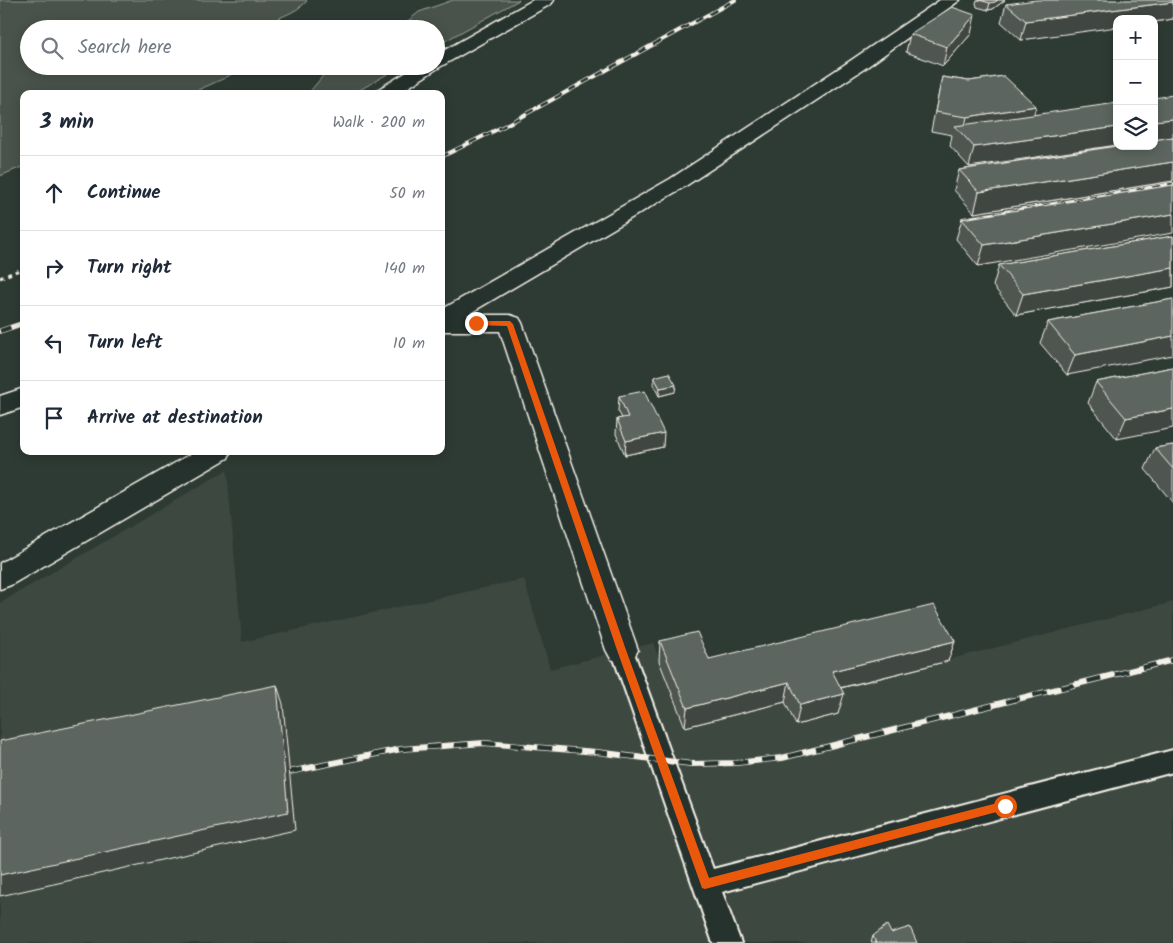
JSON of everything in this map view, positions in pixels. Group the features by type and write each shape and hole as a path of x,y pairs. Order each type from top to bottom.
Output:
{"street":[{"path":"445,58 545,0"},
{"path":"445,319 677,183 857,65 951,0"},
{"path":"391,90 415,75"},
{"path":"445,321 510,324 622,650"},
{"path":"0,406 20,398"},
{"path":"0,577 211,455"}],"lane":[{"path":"622,650 727,943"},
{"path":"705,884 1173,761"}],"path":[{"path":"0,278 20,270"}],"shaded area":[{"path":"0,0 307,1 296,10 274,20 20,20 20,75 230,75 198,90 20,90 20,168 0,176"},
{"path":"453,0 519,0 445,41 445,20 409,20 419,12"},
{"path":"324,75 386,75 360,90 311,90"},
{"path":"227,470 242,642 524,579 550,669 653,643 685,727 785,702 796,725 827,691 1173,602 1173,943 0,943 0,603"}],"building":[{"path":"979,0 998,0 990,3"},
{"path":"1037,0 1173,0 1173,2 1026,21 1006,4"},
{"path":"952,7 975,15 947,47 910,34"},
{"path":"1004,76 1036,106 967,117 935,112 942,77 969,81"},
{"path":"1173,95 1173,119 1158,121 1158,97"},
{"path":"1113,104 1113,128 974,147 955,126"},
{"path":"1173,137 1173,162 979,192 959,170 1113,147 1113,150 1158,150 1158,139"},
{"path":"1173,185 1173,214 984,245 962,219"},
{"path":"1173,236 1173,268 1023,294 999,265"},
{"path":"1173,299 1173,336 1075,355 1048,322"},
{"path":"1173,367 1173,409 1126,418 1096,382"},
{"path":"669,373 676,385 660,388 654,377"},
{"path":"644,391 664,433 626,441 617,419 628,417 619,396"},
{"path":"1173,445 1173,469 1155,448"},
{"path":"934,605 955,641 832,671 844,694 800,705 789,682 687,708 660,641 697,632 709,659"},
{"path":"277,685 288,812 0,875 0,741"},
{"path":"887,925 891,933 910,927 917,943 876,943 873,936"}],"railway":[{"path":"445,155 502,127 735,0"},
{"path":"963,219 1173,184"},
{"path":"0,331 20,324"},
{"path":"289,772 401,749 484,743 597,752 691,764 736,763 782,758 1173,660"}],"route":[{"path":"476,323 510,324 705,884 1005,806"}]}
